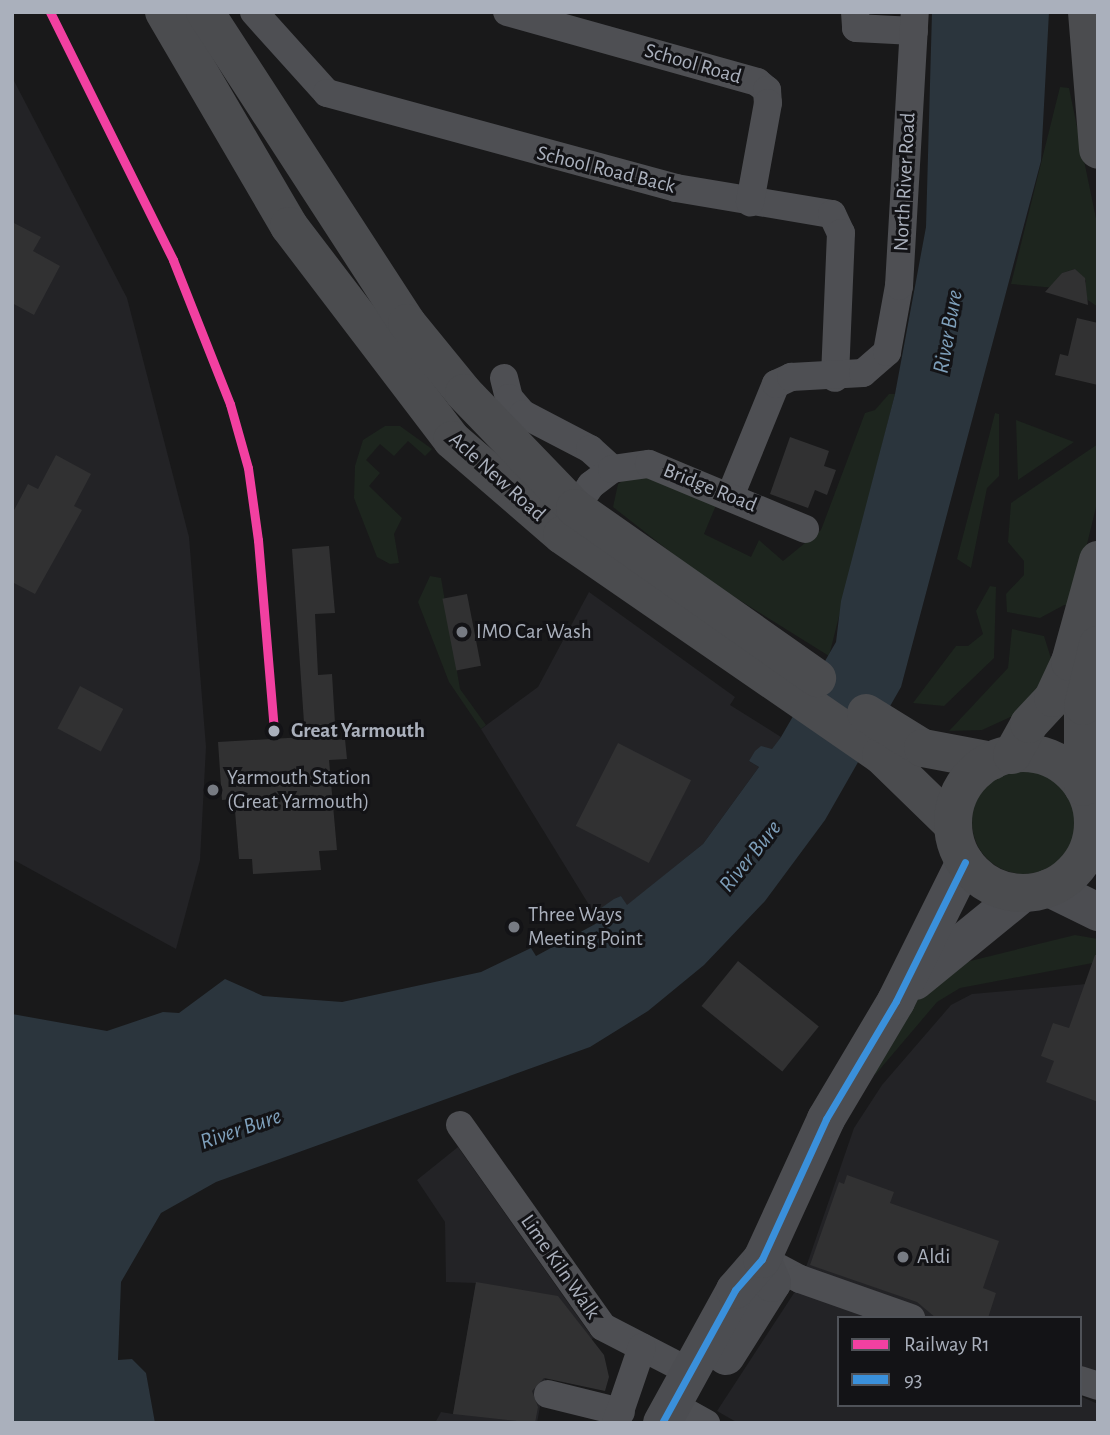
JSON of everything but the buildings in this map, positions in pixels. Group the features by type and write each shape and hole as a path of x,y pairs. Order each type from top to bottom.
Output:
{"main road":[{"name":"Acle New Road","path":"164,12 289,226 399,389 452,440 562,535 647,576"},
{"name":"Acle New Road","path":"205,12 274,125 345,221 407,323 458,386 575,508 647,576 888,745 953,825"},
{"path":"1091,26 1098,150"},
{"path":"274,125 279,158 400,332 413,356 399,389"},
{"path":"399,389 434,370 458,386"},
{"path":"1098,561 1070,662 1053,698 1002,758 967,782 953,825 965,862 991,885 1036,891 1098,912"},
{"path":"896,1001 929,966 1036,891 1080,865 1095,833 1083,787 1083,706 1098,645"},
{"name":"Acle New Road","path":"888,745 1002,758"},
{"path":"1002,758 1048,758 1083,787"},
{"path":"676,1400 735,1290 762,1259 826,1119 896,1001 965,862"}],"street":[{"name":"School Road Back","path":"254,12 327,93 526,151 750,202 824,210 838,223 835,378"},
{"name":"School Road","path":"507,12 757,82 767,90 768,103 750,202"},
{"path":"855,12 856,27 914,22"},
{"name":"North River Road","path":"835,378 863,373 887,352 899,286 914,22"},
{"path":"731,494 776,384 791,377 835,378"},
{"path":"504,378 509,398 523,414 590,449 612,469 590,485 575,508"},
{"name":"Bridge Road","path":"612,469 649,464 731,494 805,529"},
{"name":"Lime Kiln Walk","path":"460,1125 603,1327 642,1347 676,1400 706,1423"},
{"path":"762,1259 800,1279 905,1316"},
{"path":"548,1394 618,1417 642,1347"}],"shaded area":[{"path":"12,77 127,298 189,537 206,747 200,860 176,949 12,859"},
{"path":"1060,87 1069,88 1098,228 1098,307 1082,296 1086,281 1075,269 1062,273 1056,288 1011,284"},
{"path":"889,394 895,394 829,656 701,576 613,507 618,484 633,474 719,498 704,534 751,557 759,540 783,561 821,530 865,413 875,410"},
{"path":"995,413 999,414 999,476 987,488 971,568 957,559"},
{"path":"1016,420 1074,442 1018,480"},
{"path":"385,426 400,426 432,449 425,456 408,441 394,456 380,444 366,460 380,473 369,486 402,518 394,534 399,563 390,564 377,557 354,498 355,466 363,440"},
{"path":"1098,444 1098,499 1072,606 1064,605 1040,618 1007,612 1006,594 1024,575 1024,561 1008,542 1011,503"},
{"path":"430,576 441,578 460,689 486,725 481,729 449,682 418,602"},
{"path":"990,586 996,587 994,658 944,706 913,703 956,646 968,646 983,634 976,611"},
{"path":"589,592 735,697 730,705 781,737 772,750 749,761 759,767 703,844 627,906 621,896 594,913 481,729 538,687"},
{"path":"1012,629 1044,636 1054,668 1017,714 982,730 949,731 1008,668"},
{"path":"1024,770 1044,774 1061,785 1072,802 1076,822 1072,842 1061,859 1044,870 1024,874 1004,870 987,859 976,842 972,822 976,802 987,785 1004,774"},
{"path":"1075,935 1098,939 1098,962 960,988 937,1002 875,1075 876,1062 923,990 958,964"},
{"path":"1098,983 1098,1388 1082,1382 1082,1316 912,1316 804,1273 854,1128 882,1085 951,1005 972,994"},
{"path":"458,1147 593,1338 577,1359 548,1364 537,1423 435,1423 441,1412 453,1414 476,1283 446,1282 445,1222 417,1180"},
{"path":"798,1287 883,1316 837,1316 837,1407 1082,1407 1082,1397 1098,1404 1098,1423 738,1423 717,1411"}],"water":[{"name":"River Bure","path":"932,12 1049,12 1041,161 901,687 825,820 765,901 704,965 648,1011 590,1047 216,1182 161,1213 121,1282 118,1360 132,1359 146,1373 155,1423 12,1423 12,1014 107,1031 163,1012 179,1013 225,979 263,996 342,1002 481,972 531,948 536,956 599,922 594,913 614,899 621,896 627,905 703,844 759,767 749,761 755,751 761,746 772,749 781,737 836,642 841,601 895,394 926,227"}],"rail line":[{"name":"R1","path":"50,12 173,260 230,404 248,468 258,540 274,731"}],"transit line":[{"name":"93","path":"662,1423 735,1290 762,1259 826,1119 896,1001 965,862"}],"place":[{"name":"IMO Car Wash","path":"462,632"},
{"name":"Great Yarmouth","path":"274,731"},
{"name":"Yarmouth Station (Great Yarmouth)","path":"213,790"},
{"name":"Three Ways Meeting Point","path":"514,927"},
{"name":"Aldi","path":"903,1257"}]}
